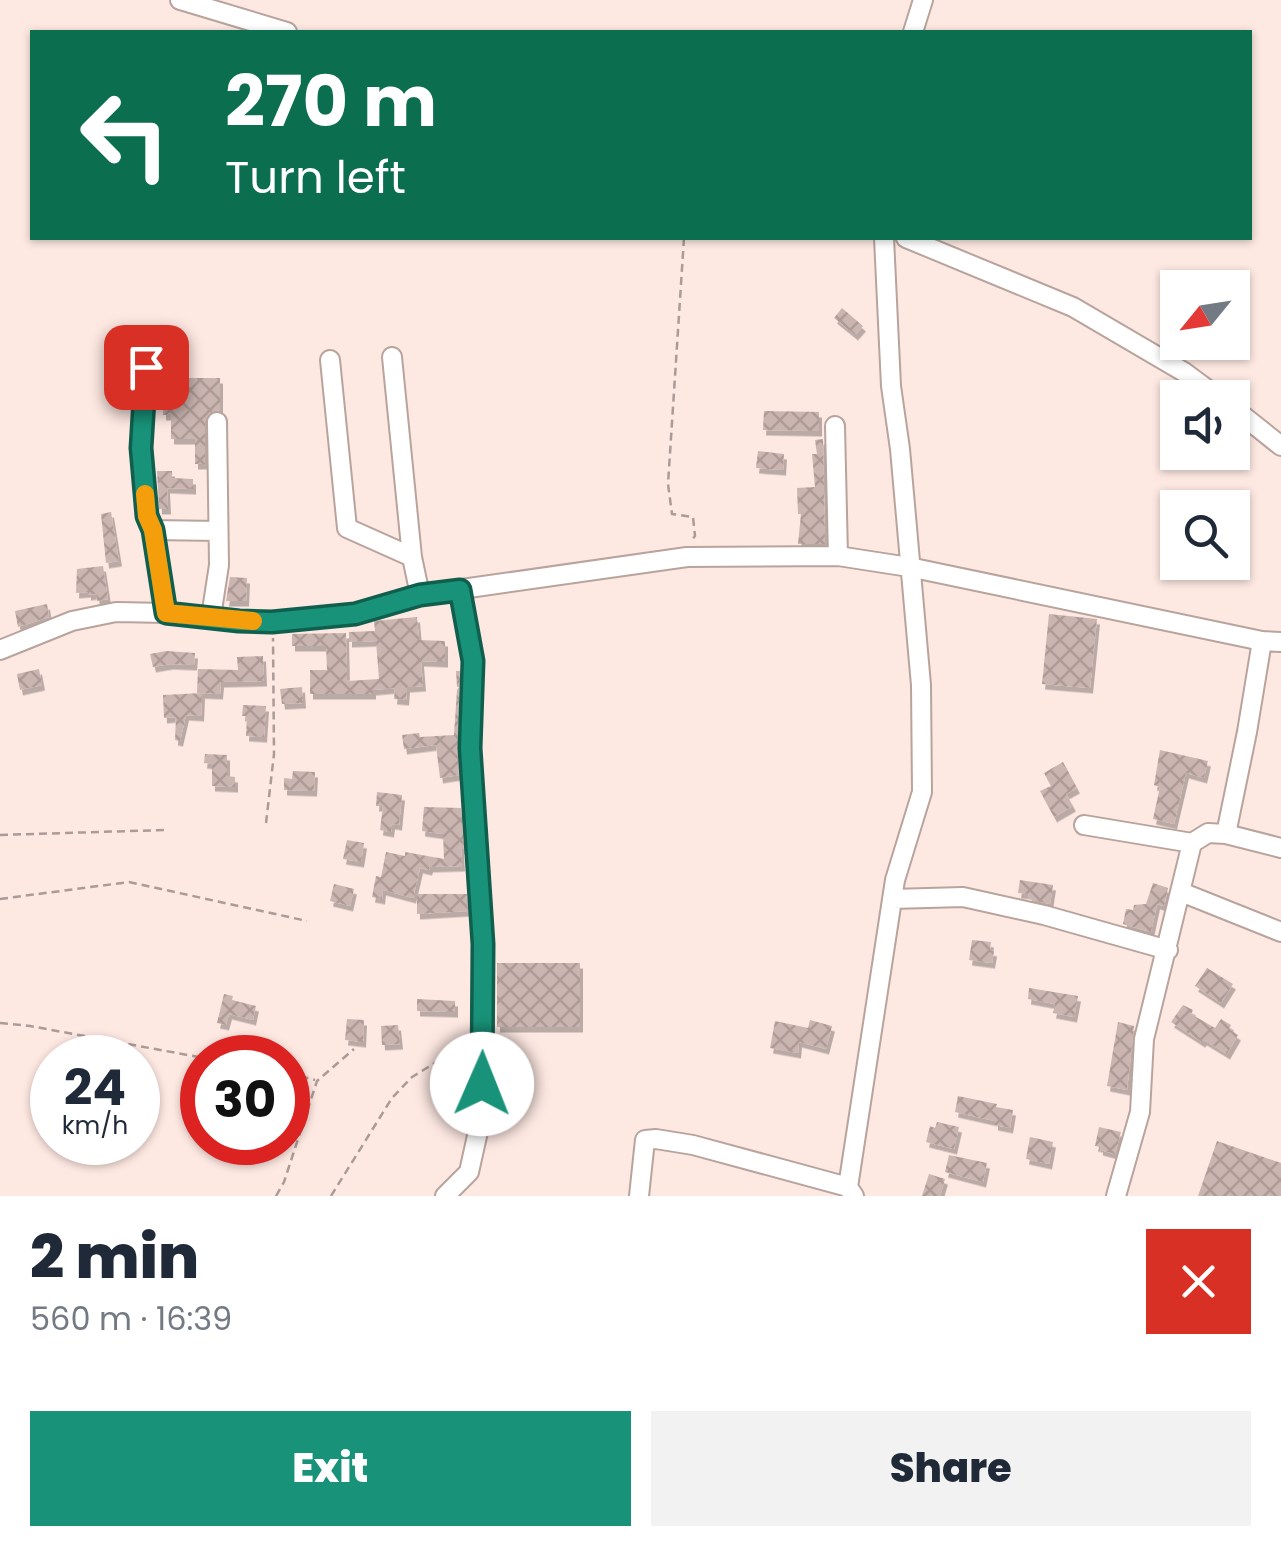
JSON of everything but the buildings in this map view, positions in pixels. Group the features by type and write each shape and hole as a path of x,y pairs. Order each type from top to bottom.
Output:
{"street":[{"path":"180,0 280,30"},
{"path":"914,30 923,0"},
{"path":"640,1196 645,1140 656,1139 852,1192 895,880 922,792 921,685 891,386 884,240"},
{"path":"911,240 1073,307 1195,380"},
{"path":"392,357 412,557 420,595"},
{"path":"148,358 141,448 147,516 153,530 166,613"},
{"path":"330,360 346,528 412,557"},
{"path":"1250,421 1281,446"},
{"path":"211,618 219,565 217,422"},
{"path":"835,426 838,556"},
{"path":"153,530 218,531"},
{"path":"0,650 72,620 116,612 272,622 355,614 420,595 687,557 838,556 910,567 1272,642 1247,732 1226,834"},
{"path":"445,1196 469,1172 481,1118 483,944 470,748 473,661 460,590"},
{"path":"1084,826 1192,843 1208,833 1226,834 1281,848"},
{"path":"1116,1196 1140,1112 1144,1039 1192,843"},
{"path":"1181,892 1281,932"},
{"path":"892,899 963,897 1168,950"}],"path":[{"path":"684,240 668,484 672,514 693,517 694,536 686,546 687,557"},
{"path":"266,823 274,754 272,622"},
{"path":"0,835 164,830"},
{"path":"0,899 129,882 307,921"},
{"path":"0,1023 180,1054"},
{"path":"331,1196 392,1098 412,1078 483,1032"},
{"path":"276,1196 317,1081 354,1049"},
{"path":"310,1079 317,1081"}],"slow traffic":[{"path":"145,494 166,613 253,621"}],"route":[{"path":"146,367 141,448 147,516 153,530 166,613 272,622 355,614 420,595 460,590 473,661 470,748 483,944 482,1084"}]}
